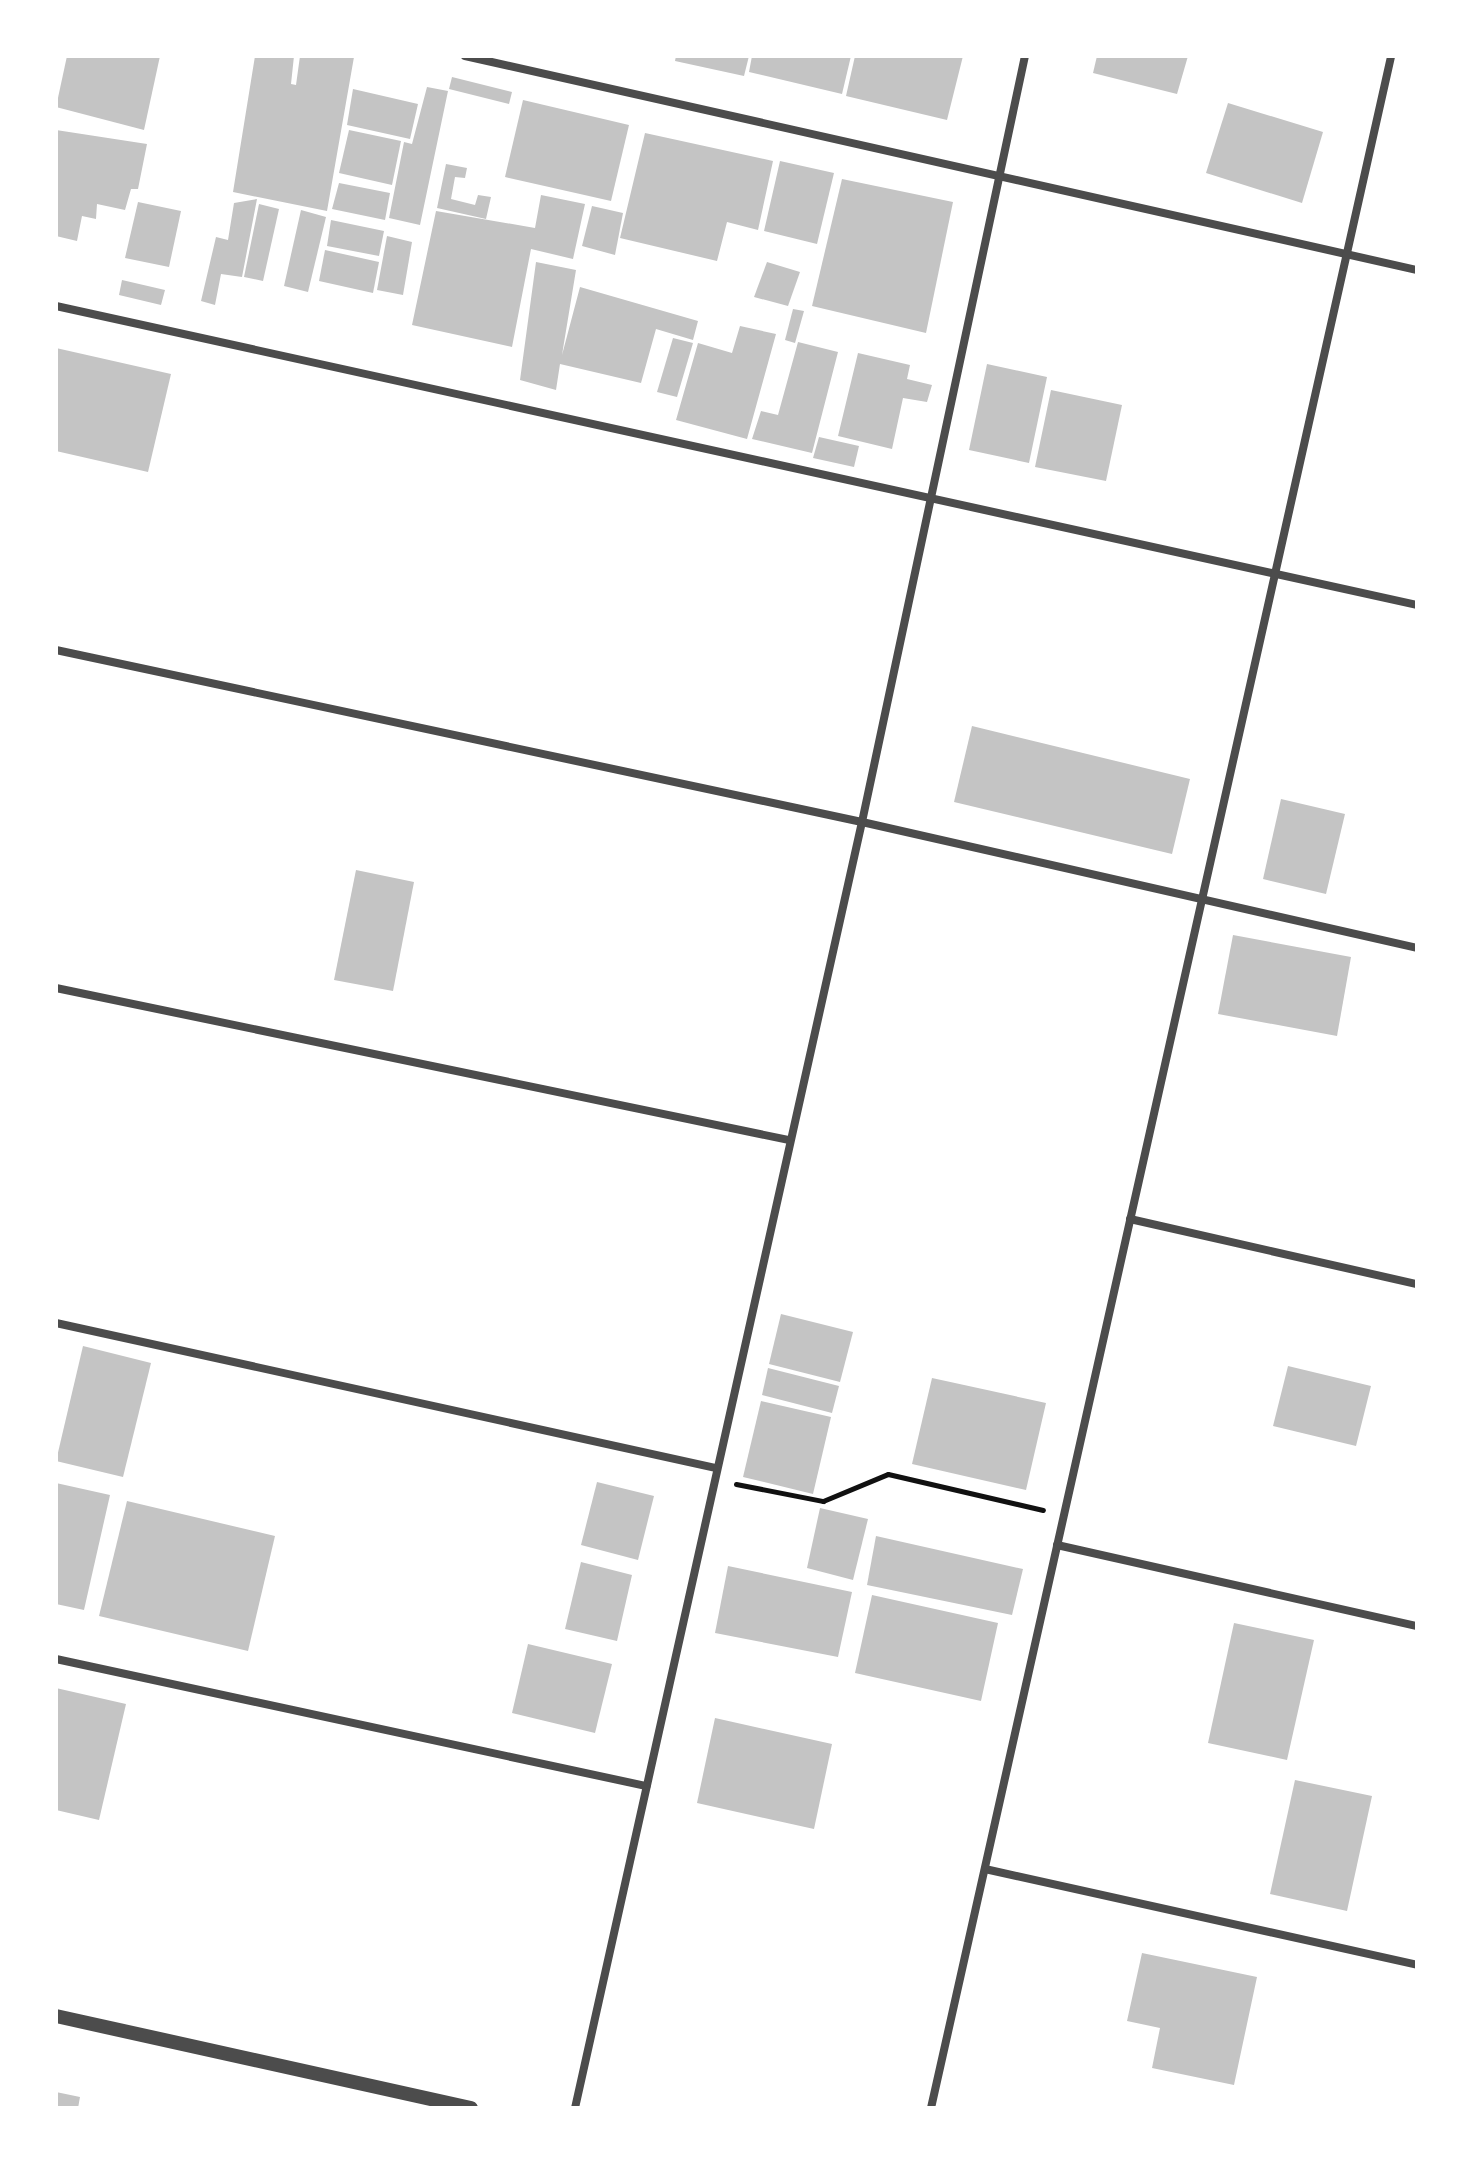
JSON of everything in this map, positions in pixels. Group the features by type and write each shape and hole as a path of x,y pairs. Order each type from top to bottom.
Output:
{"street":[{"path":"465,56 1417,270"},
{"path":"575,2108 862,822 996,174 1025,56"},
{"path":"931,2108 1391,56"},
{"path":"56,306 1417,605"},
{"path":"56,650 862,822 1417,948"},
{"path":"56,988 789,1140"},
{"path":"1130,1219 1417,1284"},
{"path":"56,1323 716,1468"},
{"path":"1057,1545 1417,1626"},
{"path":"56,1659 646,1786"},
{"path":"985,1869 1417,1965"},
{"path":"56,2016 471,2108"}],"path":[{"path":"713,1480 823,1501 888,1474 1064,1515"}],"building":[{"path":"67,56 160,56 144,130 56,107"},
{"path":"255,56 294,56 291,84 296,85 300,56 354,57 327,211 233,192"},
{"path":"676,56 749,56 744,76 675,61"},
{"path":"752,56 851,56 842,94 749,72"},
{"path":"855,56 963,56 947,120 846,96"},
{"path":"1097,56 1188,56 1177,94 1093,73"},
{"path":"452,77 512,92 509,104 449,89"},
{"path":"427,87 448,91 420,225 389,218 404,142 412,144"},
{"path":"353,89 418,104 410,139 347,125"},
{"path":"523,100 629,125 611,201 505,177"},
{"path":"1228,103 1323,132 1302,203 1206,173"},
{"path":"56,130 147,144 138,189 131,189 125,210 97,204 96,219 82,216 77,241 56,236"},
{"path":"349,130 401,141 392,185 339,173"},
{"path":"645,133 773,161 758,230 727,222 717,261 620,238"},
{"path":"780,161 834,173 817,244 764,231"},
{"path":"446,164 467,168 465,178 455,177 451,199 475,205 478,195 491,197 486,219 437,208"},
{"path":"842,179 953,202 926,333 812,306"},
{"path":"339,183 390,193 385,220 332,209"},
{"path":"541,195 585,204 573,259 531,249 512,347 412,325 436,211 535,228"},
{"path":"257,199 242,277 221,274 215,305 201,301 216,237 228,240 234,203"},
{"path":"138,202 181,211 169,267 125,258"},
{"path":"259,204 279,209 263,281 244,277"},
{"path":"592,206 623,213 615,255 582,246"},
{"path":"301,210 326,217 308,292 284,286"},
{"path":"331,220 384,231 379,256 327,246"},
{"path":"387,236 412,242 403,295 377,290"},
{"path":"325,250 379,262 373,293 319,281"},
{"path":"536,262 576,270 562,355 580,287 698,321 693,340 656,329 641,383 560,364 556,390 520,380"},
{"path":"767,262 800,272 788,306 754,297"},
{"path":"122,280 165,290 161,305 119,295"},
{"path":"793,309 804,311 795,343 785,340"},
{"path":"740,326 776,334 747,439 676,420 698,343 732,353"},
{"path":"673,338 693,343 677,397 657,392"},
{"path":"798,342 838,352 812,453 752,439 761,411 778,415"},
{"path":"56,348 171,374 148,472 56,451"},
{"path":"858,353 910,365 907,379 932,385 927,402 903,398 892,449 838,436"},
{"path":"987,364 1047,377 1029,463 969,450"},
{"path":"1051,390 1122,405 1106,481 1035,467"},
{"path":"819,437 859,446 854,467 813,458"},
{"path":"972,726 1190,779 1172,854 954,802"},
{"path":"1281,799 1345,814 1326,894 1263,879"},
{"path":"356,870 414,882 393,991 334,980"},
{"path":"1233,935 1351,957 1337,1036 1218,1014"},
{"path":"781,1314 853,1332 840,1382 769,1364"},
{"path":"83,1346 151,1363 123,1477 56,1461"},
{"path":"1288,1366 1371,1386 1356,1446 1273,1426"},
{"path":"768,1368 839,1386 832,1413 762,1395"},
{"path":"932,1378 1046,1403 1026,1490 912,1464"},
{"path":"761,1401 831,1417 813,1494 743,1477"},
{"path":"597,1482 654,1496 638,1560 581,1545"},
{"path":"56,1483 110,1495 84,1610 56,1604"},
{"path":"127,1501 275,1536 248,1651 99,1616"},
{"path":"820,1508 868,1519 853,1580 807,1568"},
{"path":"876,1536 1023,1569 1012,1615 867,1585"},
{"path":"581,1562 632,1575 617,1641 565,1629"},
{"path":"728,1566 852,1592 838,1657 715,1633"},
{"path":"872,1595 998,1623 981,1701 855,1673"},
{"path":"1234,1623 1314,1640 1287,1760 1208,1743"},
{"path":"528,1644 612,1664 595,1733 512,1713"},
{"path":"56,1688 126,1704 99,1820 56,1810"},
{"path":"715,1718 832,1744 814,1829 697,1803"},
{"path":"1295,1780 1372,1796 1347,1911 1270,1894"},
{"path":"1142,1953 1257,1977 1234,2085 1152,2068 1160,2028 1127,2021"},
{"path":"56,2092 80,2097 78,2108 56,2108"}]}
